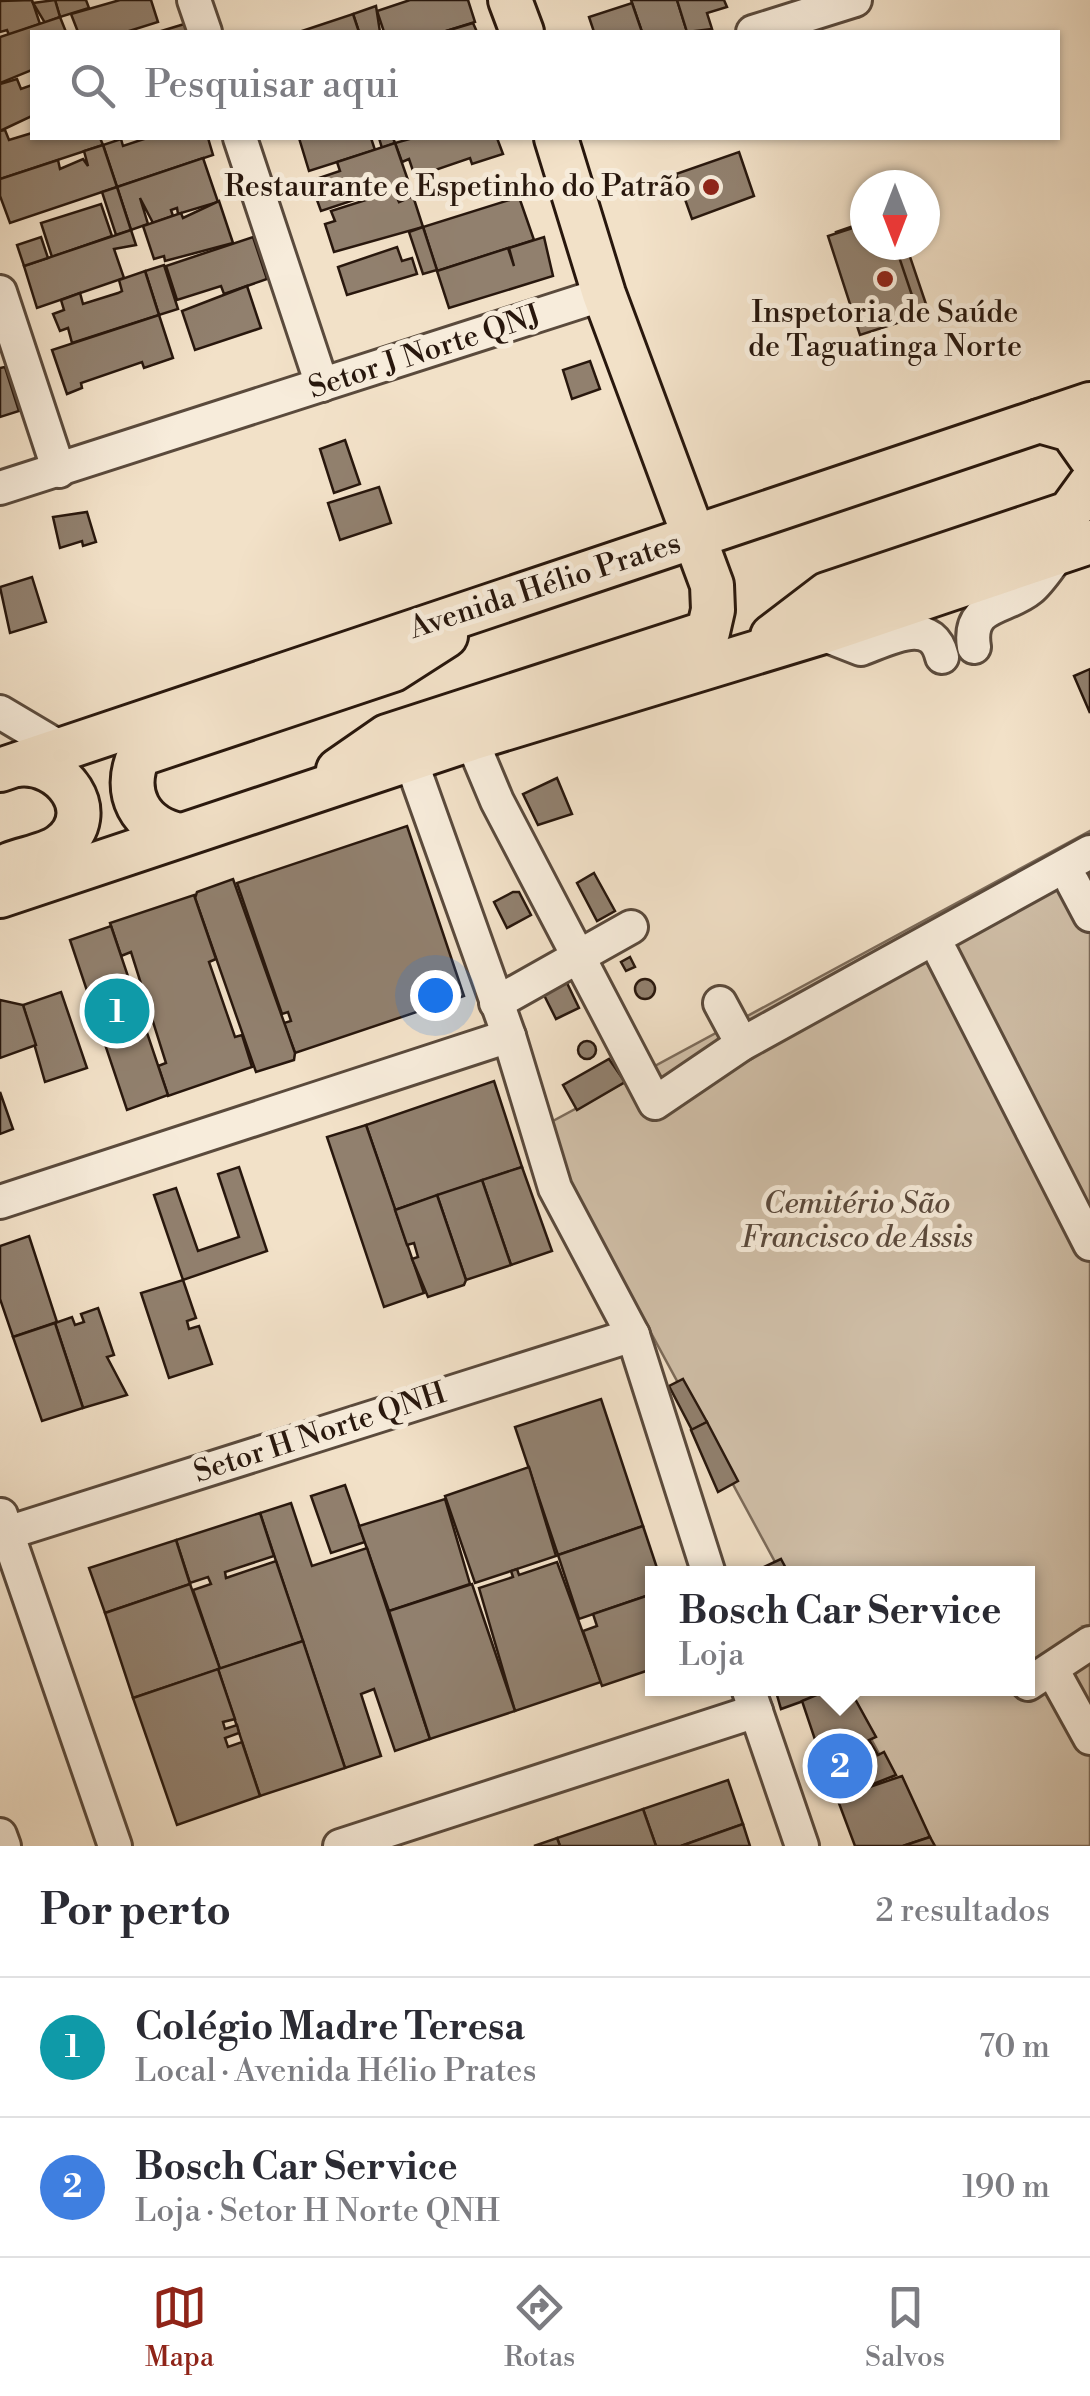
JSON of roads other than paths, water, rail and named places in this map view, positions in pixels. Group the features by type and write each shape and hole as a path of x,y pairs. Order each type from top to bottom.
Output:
{"main road":[{"path":"510,0 521,30"},
{"path":"300,796 387,736 708,632 713,610 712,585 604,294 557,140"},
{"name":"Avenida Hélio Prates","path":"8,767 1090,404"},
{"path":"1039,421 1071,430 1090,458"},
{"path":"747,655 828,594 1069,513 1090,484"},
{"path":"0,896 471,739 820,632 1075,546"},
{"path":"180,835 152,825 135,802 132,778 139,756 393,670 510,596"},
{"path":"0,867 60,846 77,811 62,777 41,765 8,767"}],"street":[{"path":"194,0 204,30"},
{"path":"759,30 856,0"},
{"path":"241,140 322,385"},
{"path":"0,292 59,470"},
{"name":"Setor J Norte QNJ","path":"0,488 604,294"},
{"path":"974,647 974,629 982,613 1028,591 1075,546"},
{"path":"820,632 860,649 910,631 922,632 937,644 942,657"},
{"path":"0,712 64,750"},
{"path":"471,739 497,801 655,1103 742,1044 1090,852"},
{"path":"411,761 510,1036 555,1188 633,1334 706,1566"},
{"path":"1074,883 1090,915"},
{"path":"496,1003 631,927"},
{"path":"942,954 1090,1244"},
{"path":"720,1003 742,1044"},
{"path":"0,1202 510,1036"},
{"name":"Setor H Norte QNH","path":"3,1523 633,1334"},
{"path":"3,1523 115,1846"},
{"path":"1035,1679 1090,1644"},
{"path":"1035,1692 1090,1738"},
{"path":"340,1846 752,1700 802,1846"},
{"path":"0,1836 4,1846"}],"place":[{"name":"Restaurante e Espetinho do Patrão","path":"711,187"},
{"name":"Inspetoria de Saúde de Taguatinga Norte","path":"885,279"},
{"name":"Colégio Madre Teresa","path":"117,1011"},
{"name":"Bosch Car Service","path":"840,1766"}],"park label":[{"name":"Cemitério São Francisco de Assis","path":"857,1221"}]}
